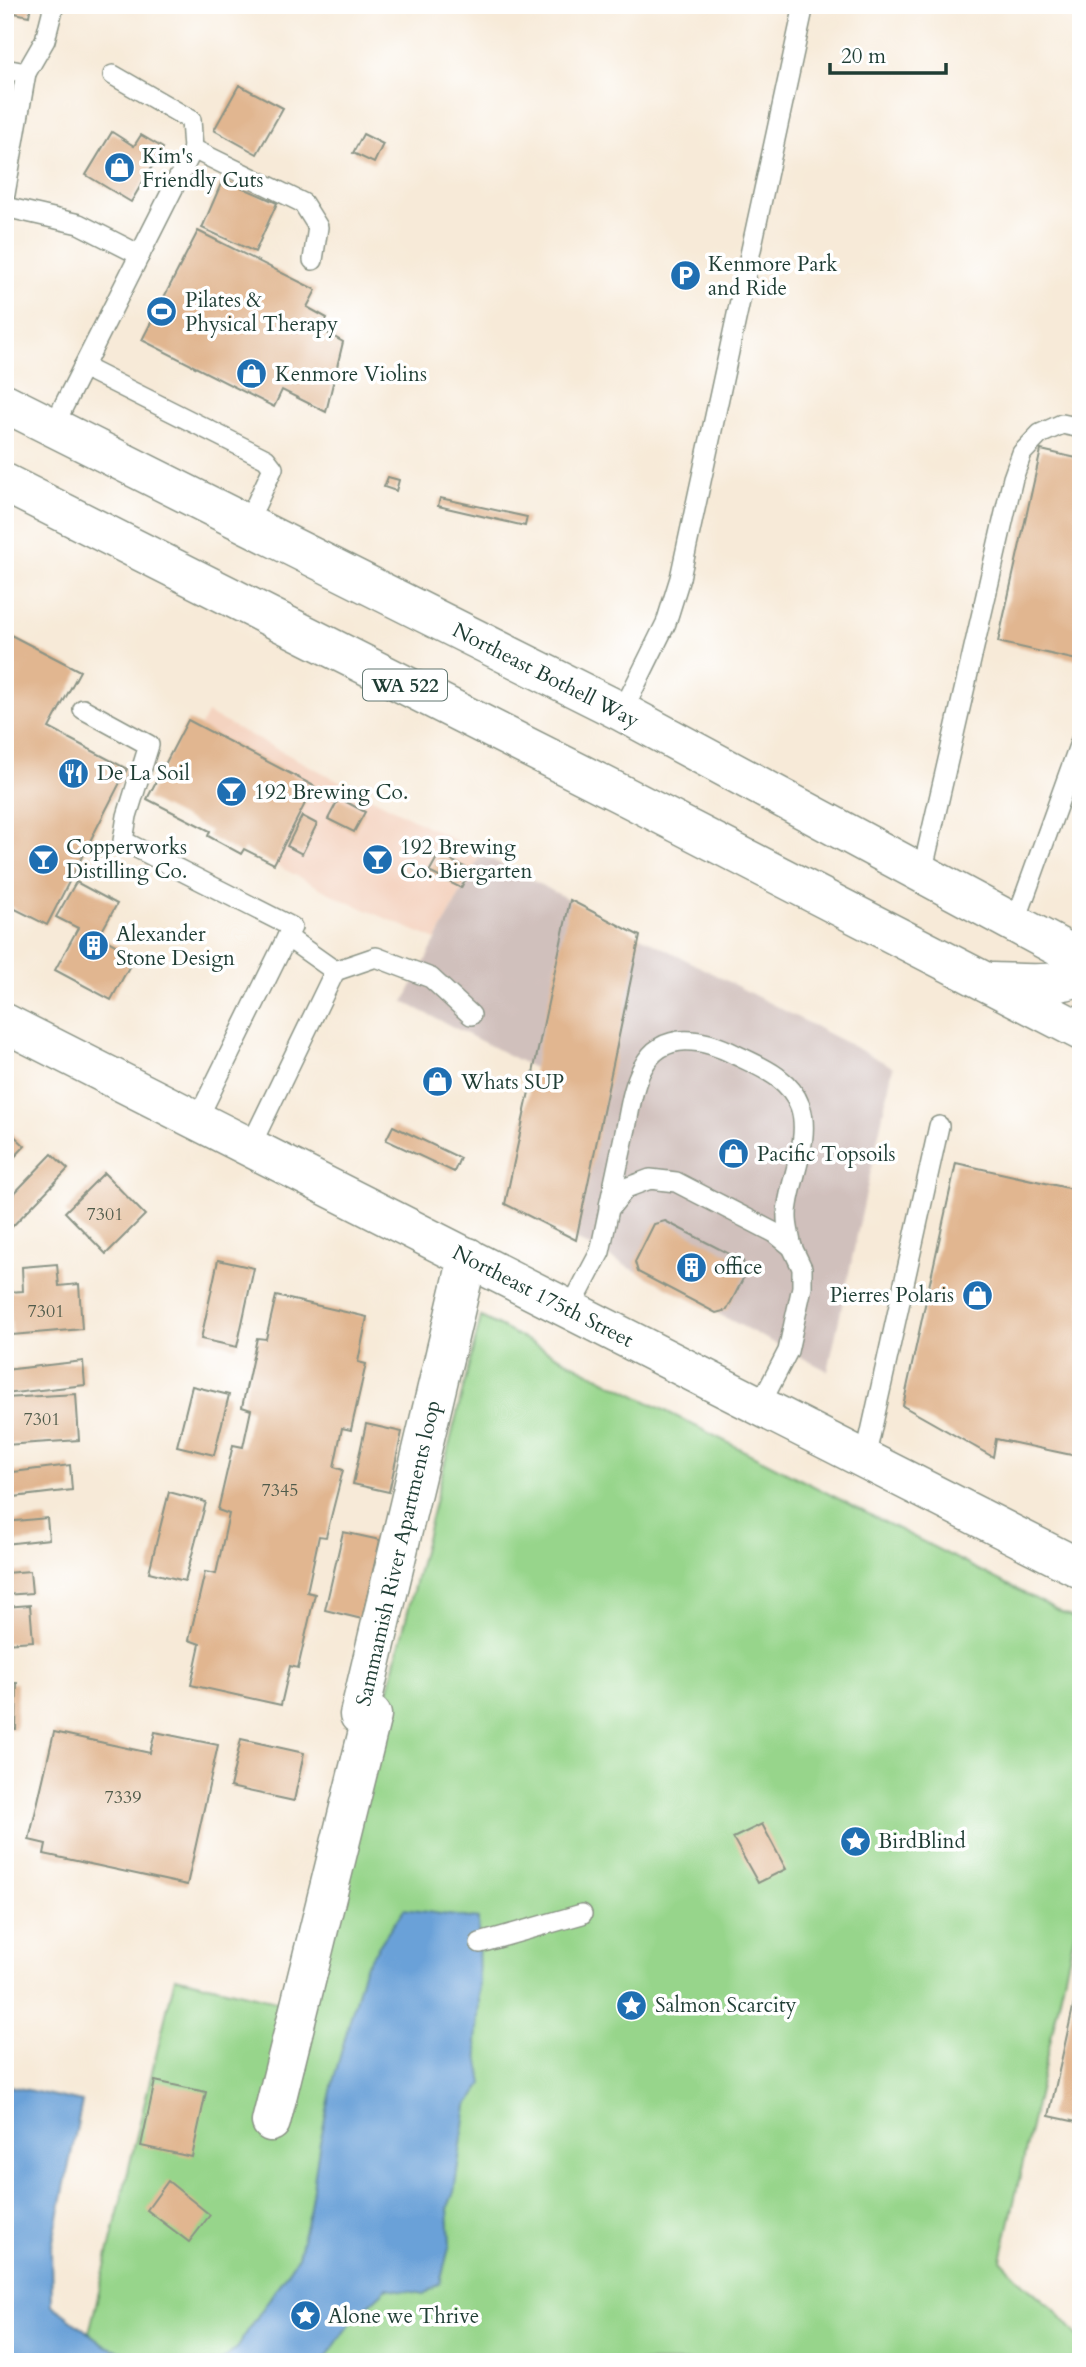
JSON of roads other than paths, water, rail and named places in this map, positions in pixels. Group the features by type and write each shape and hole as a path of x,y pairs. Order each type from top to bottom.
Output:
{"main road":[{"name":"Northeast Bothell Way","path":"5,403 621,712 1081,959"},
{"name":"WA 522","path":"5,484 621,794 1081,1031"},
{"path":"984,982 1059,982 1074,980 1081,974"},
{"name":"Northeast 175th Street","path":"5,1023 1081,1569"},
{"name":"Sammamish River Apartments loop","path":"271,2122 372,1715 359,1715 468,1257"}],"lane":[{"path":"5,194 26,73 46,40 54,5"},
{"path":"621,712 666,623 680,578 804,5"},
{"path":"5,69 26,73"},
{"path":"53,427 194,149 191,120 113,75"},
{"path":"194,149 303,203 318,227 313,260"},
{"path":"5,207 79,224 140,255"},
{"path":"83,368 267,459 273,468 271,476 247,524"},
{"path":"922,873 1013,478 1022,453 1040,435 1062,424 1081,428"},
{"path":"83,709 149,745 122,841 292,927 197,1120"},
{"path":"1015,923 1079,743"},
{"path":"287,937 335,971"},
{"path":"250,1147 335,971 376,957 431,978 471,1015"},
{"path":"570,1309 600,1252 635,1084 643,1065 658,1050 677,1041 698,1039 718,1045 784,1082 801,1107 803,1121 787,1208 792,1247 802,1268 802,1287 788,1351 760,1405"},
{"path":"865,1459 939,1126"},
{"path":"609,1209 626,1188 650,1179 676,1182 775,1233 792,1247"},
{"path":"480,1943 582,1914"}],"water":[{"path":"404,1909 478,1919 479,2003 476,2043 483,2084 467,2106 454,2192 448,2207 450,2244 440,2283 425,2294 387,2288 353,2319 323,2362 220,2362 235,2350 298,2256 310,2208 319,2147 333,2082 364,1968"},
{"path":"5,2085 82,2102 51,2251 52,2305 106,2346 149,2362 5,2362"}],"place":[{"name":"Kim's Friendly Cuts","path":"119,168"},
{"name":"Kenmore Park and Ride","path":"685,276"},
{"name":"Pilates & Physical Therapy","path":"162,312"},
{"name":"Kenmore Violins","path":"252,374"},
{"name":"De La Soil","path":"74,773"},
{"name":"192 Brewing Co.","path":"231,792"},
{"name":"Copperworks Distilling Co.","path":"43,859"},
{"name":"192 Brewing Co. Biergarten","path":"377,859"},
{"name":"Alexander Stone Design","path":"93,946"},
{"name":"Whats SUP","path":"438,1082"},
{"name":"Pacific Topsoils","path":"734,1154"},
{"name":"office","path":"691,1267"},
{"name":"Pierres Polaris","path":"977,1295"},
{"name":"BirdBlind","path":"855,1841"},
{"name":"Salmon Scarcity","path":"632,2005"},
{"name":"Alone we Thrive","path":"305,2316"}]}
